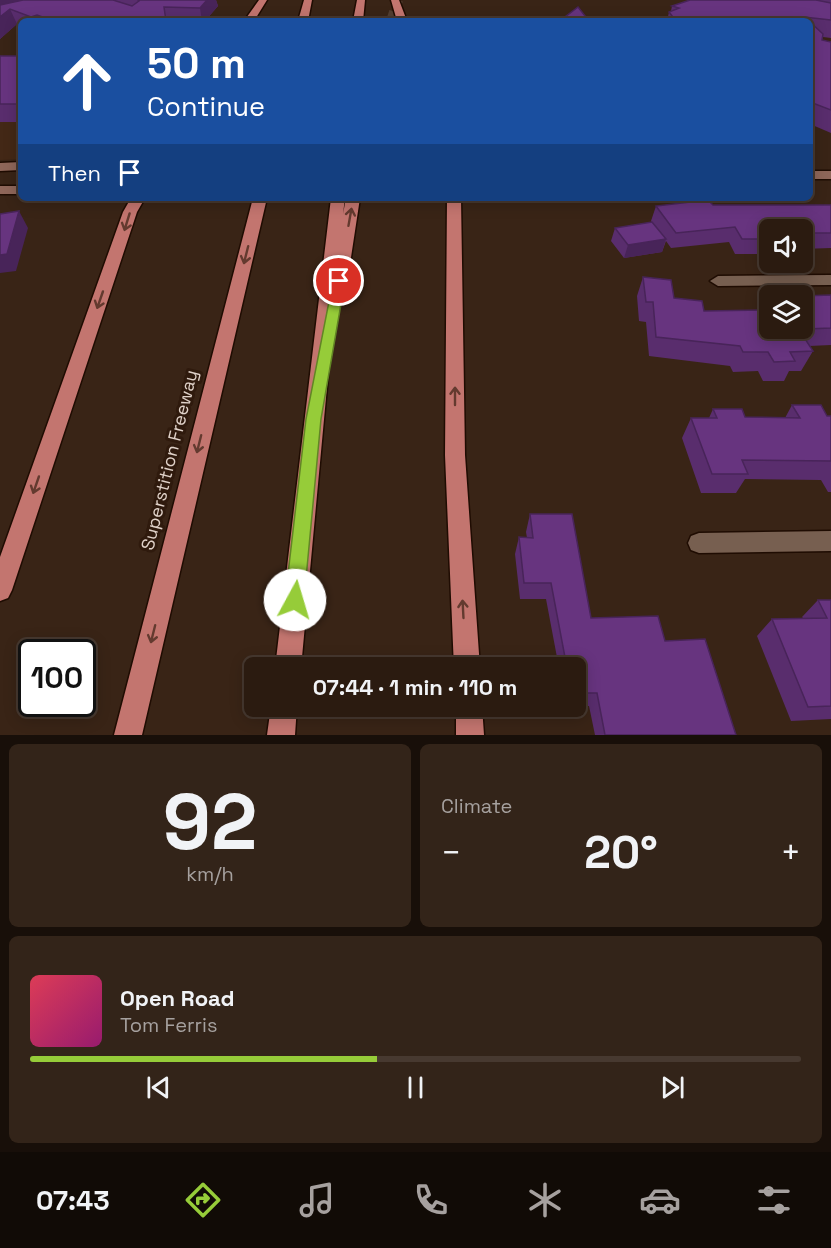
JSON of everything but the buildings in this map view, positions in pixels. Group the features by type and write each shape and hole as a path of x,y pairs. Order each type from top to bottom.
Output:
{"highway":[{"path":"251,18 263,0"},
{"path":"304,18 308,0"},
{"path":"358,18 361,0"},
{"path":"395,0 401,18"},
{"path":"0,590 130,212 136,201"},
{"name":"Superstition Freeway","path":"128,735 259,201"},
{"path":"289,657 338,201"},
{"path":"313,419 352,201"},
{"path":"454,201 455,455 465,657"},
{"path":"281,735 283,717"},
{"path":"469,717 470,735"}],"main road":[{"path":"0,167 18,166"},
{"path":"813,175 831,176"},
{"path":"0,190 18,190"}],"street":[{"path":"718,281 831,280"},
{"path":"699,543 831,541"}],"shaded area":[{"path":"0,58 18,58 18,159 0,160"}],"tunnel":[{"path":"392,18 398,0"}],"route":[{"path":"295,600 313,419 339,281"}]}
